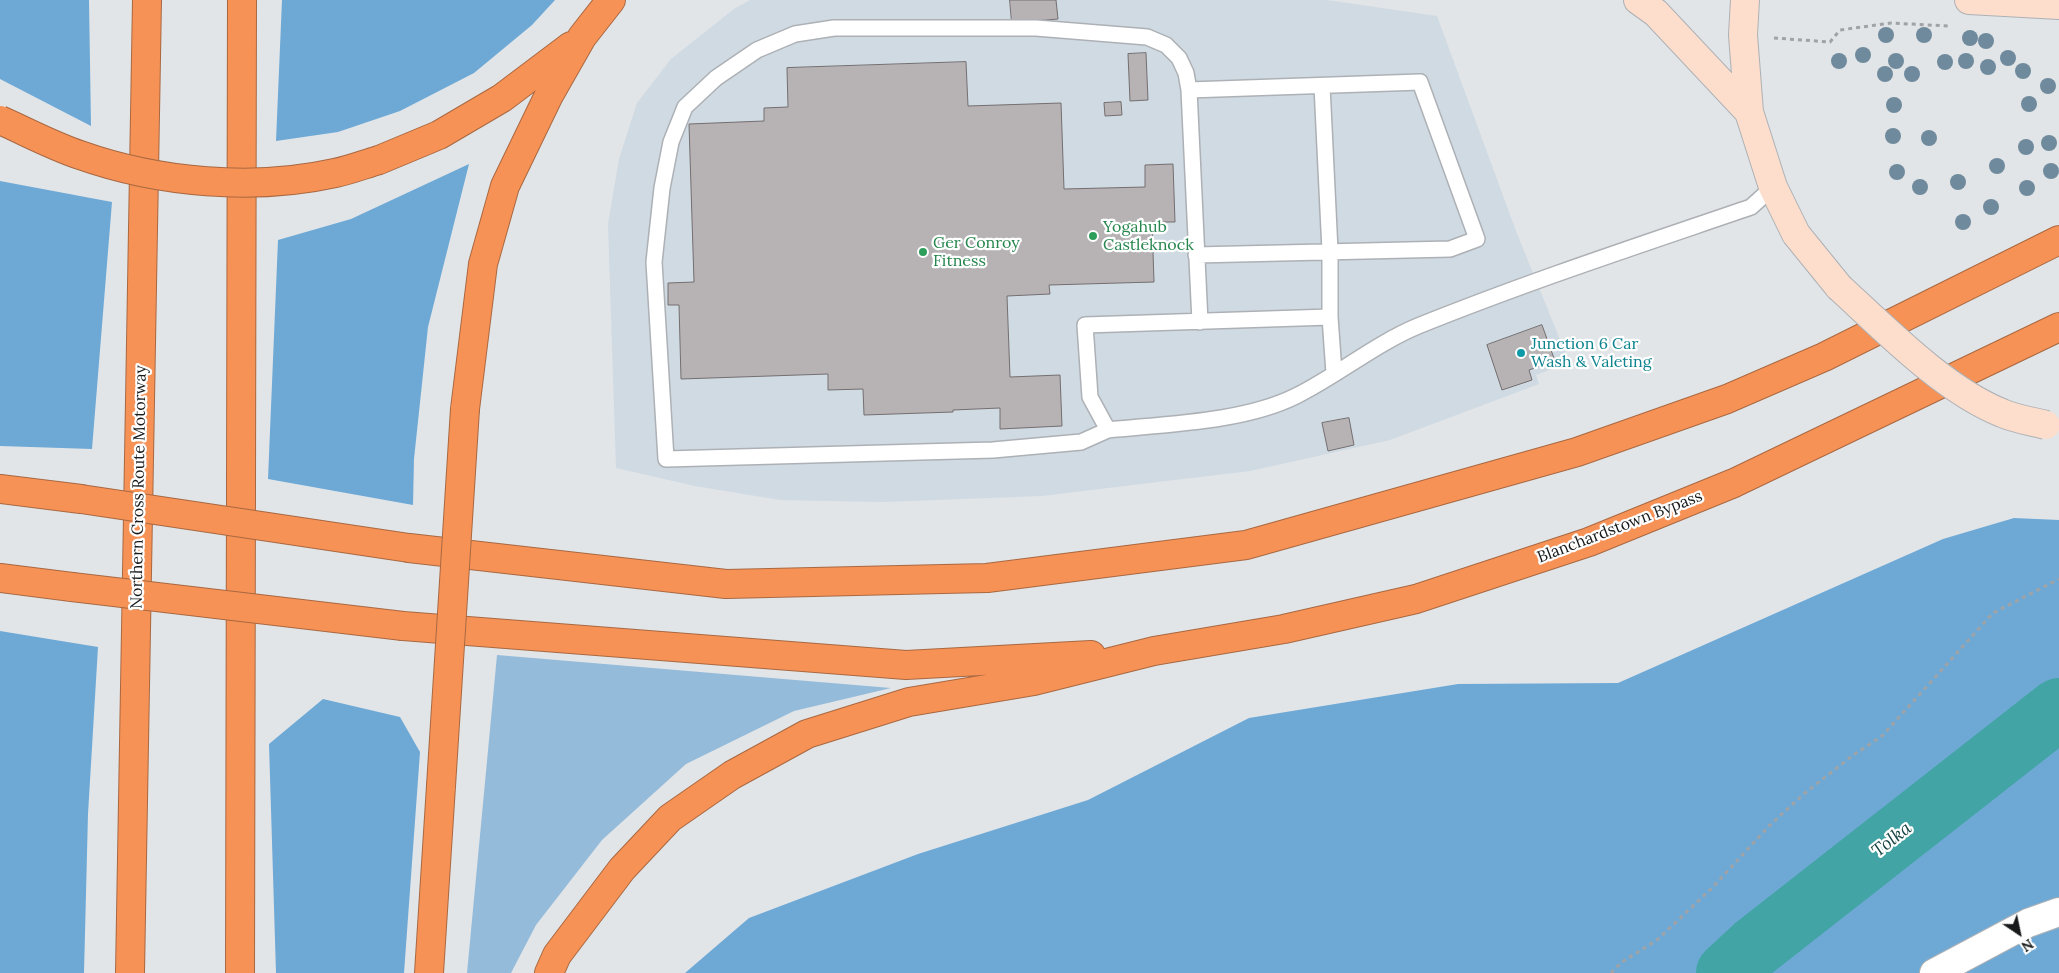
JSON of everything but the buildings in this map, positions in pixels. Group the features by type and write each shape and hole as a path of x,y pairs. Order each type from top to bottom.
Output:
{"highway":[{"name":"Northern Cross Route Motorway","path":"130,973 147,0"},
{"path":"240,973 242,0"},
{"path":"429,973 465,409 483,264 505,186 548,95 582,37 610,0"},
{"path":"0,120 80,155 140,171 192,181 268,182 335,173 379,160 439,135 502,98 582,37"},
{"path":"0,490 71,498 409,548 726,584 987,578 1246,545 1577,452 1727,399 1824,357 2059,240"},
{"name":"Blanchardstown Bypass","path":"1154,651 1284,629 1416,599 1589,542 1734,483 2059,327"},
{"path":"0,476 71,498"},
{"path":"0,578 403,626 906,665 1154,651"},
{"path":"549,973 557,954 622,869 670,818 732,775 806,734 909,702 1034,681 1154,651"}],"street":[{"path":"1638,0 1656,12 1749,112"},
{"path":"1746,0 1743,35 1749,112 1773,187 1796,234 1839,288 1909,351 1966,396 2002,413 2052,426"},
{"path":"1969,0 2059,5"},
{"path":"1934,973 2028,923 2059,912"}],"lane":[{"path":"1200,322 1190,90 1186,73 1179,58 1166,45 1147,37 1036,28 834,28 796,34 757,50 716,78 685,107 671,142 662,188 654,262 666,459 993,450 1081,442 1108,430 1212,419 1260,409 1296,396 1417,326 1480,301 1751,207 1773,187"},
{"path":"1190,90 1420,82 1476,239 1450,249 1196,255"},
{"path":"1322,86 1330,251 1330,317 1334,373"},
{"path":"1108,430 1090,397 1085,325 1330,317"}],"path":[{"path":"1743,35 1816,43 1830,42 1840,30 1891,23 1950,26"},
{"path":"1611,973 1622,962 1657,940 1711,888 1770,825 1805,793 1852,756 1882,736 1993,613 2059,579"}],"shaded area":[{"path":"0,0 89,0 91,126 0,79"},
{"path":"282,0 555,0 532,25 474,73 400,111 338,132 276,141"},
{"path":"750,0 1327,0 1437,16 1516,231 1569,362 1536,375 1539,384 1390,440 1250,471 1041,496 883,502 780,500 695,486 616,468 608,224 619,159 637,103 671,59 734,9"},
{"path":"469,164 428,327 414,459 413,505 268,479 278,240 351,219"},
{"path":"0,181 112,202 92,449 0,446"},
{"path":"2014,518 2059,520 2059,973 685,973 749,918 918,854 1088,800 1249,718 1458,684 1618,683 1943,539"},
{"path":"0,631 98,647 88,814 84,973 0,973"},
{"path":"497,655 891,688 794,711 686,764 602,840 536,925 511,973 467,973"},
{"path":"323,699 400,717 420,752 404,973 276,973 269,744"}],"waterway":[{"name":"Tolka","path":"1727,973 1755,947 2059,709"}],"place":[{"name":"Yogahub Castleknock","path":"1093,236"},
{"name":"Ger Conroy Fitness","path":"923,252"},
{"name":"Junction 6 Car Wash & Valeting","path":"1521,353"}]}
